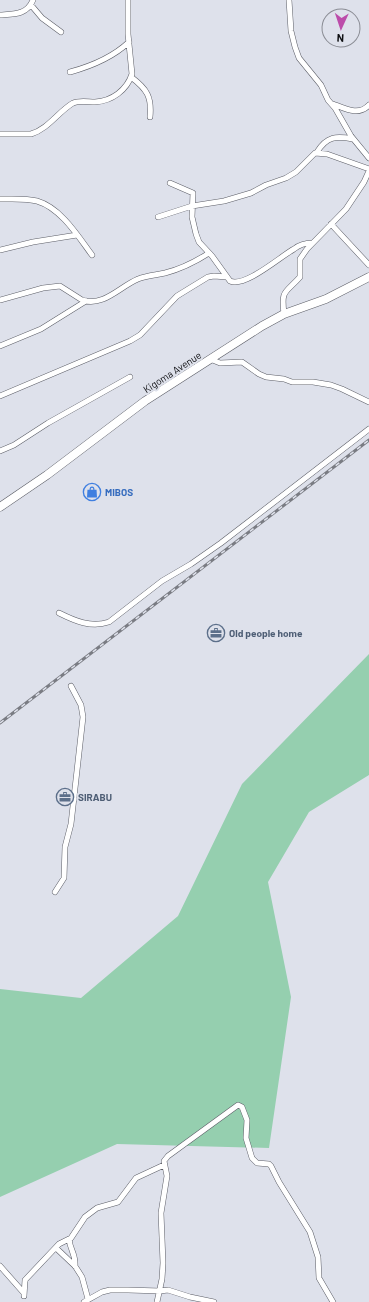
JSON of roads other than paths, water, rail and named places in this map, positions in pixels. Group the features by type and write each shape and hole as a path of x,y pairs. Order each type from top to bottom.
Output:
{"main road":[{"name":"Kigoma Avenue","path":"0,507 47,475 145,401 210,359 284,314 326,299 369,278"}],"street":[{"path":"0,134 35,133 44,129 52,120 74,103 80,101 96,102 117,95 124,89 132,74 129,42 128,0"},
{"path":"289,0 291,31 299,58 320,85 353,139 369,158"},
{"path":"0,15 21,12 28,9 32,2 42,18 61,32"},
{"path":"70,72 111,57 129,42"},
{"path":"131,77 148,94 151,107 150,117"},
{"path":"330,103 356,111 362,110 369,105"},
{"path":"158,217 192,206 224,201 251,193 266,185 286,178 296,172 312,154 317,152 320,147 334,137 340,136 353,139"},
{"path":"284,314 283,296 288,288 300,277 300,259 312,243 346,209 360,188 369,170 327,154 317,152"},
{"path":"170,183 193,193 192,217 199,242 230,281 233,282 242,280 264,271 294,249 312,243"},
{"path":"0,199 37,201 50,206 58,212 92,255"},
{"path":"331,224 369,265"},
{"path":"0,250 33,242 77,235"},
{"path":"0,346 41,329 86,301 109,298 138,279 181,268 209,253"},
{"path":"0,396 130,341 140,335 177,296 208,277 228,277"},
{"path":"0,300 44,288 60,286 86,301"},
{"path":"210,359 220,363 242,362 259,374 270,378 284,379 292,382 313,382 331,385 369,402"},
{"path":"0,451 14,445 48,423 130,377"},
{"path":"59,613 84,623 101,625 109,622 162,581 221,543 369,429"},
{"path":"56,892 64,878 65,847 71,824 83,717 81,705 71,686"},
{"path":"158,1302 163,1263 162,1207 167,1176 164,1161 168,1156 238,1105 242,1107 247,1120 246,1138 252,1158 257,1163 268,1164 271,1166 290,1202 307,1226 316,1250 319,1278 333,1302"},
{"path":"16,1282 25,1280 59,1244 75,1234 82,1221 90,1213 97,1208 118,1202 136,1178 164,1165"},
{"path":"69,1239 76,1258 75,1266"},
{"path":"56,1248 75,1266 82,1277 86,1300 102,1292 110,1290 168,1290 190,1297 214,1302"},
{"path":"0,1266 16,1282 24,1294 25,1280"}],"railway":[{"path":"0,723 369,440"}],"place":[{"name":"MIBOS","path":"92,492"},
{"name":"Old people home","path":"216,633"},
{"name":"SIRABU","path":"65,797"}]}
